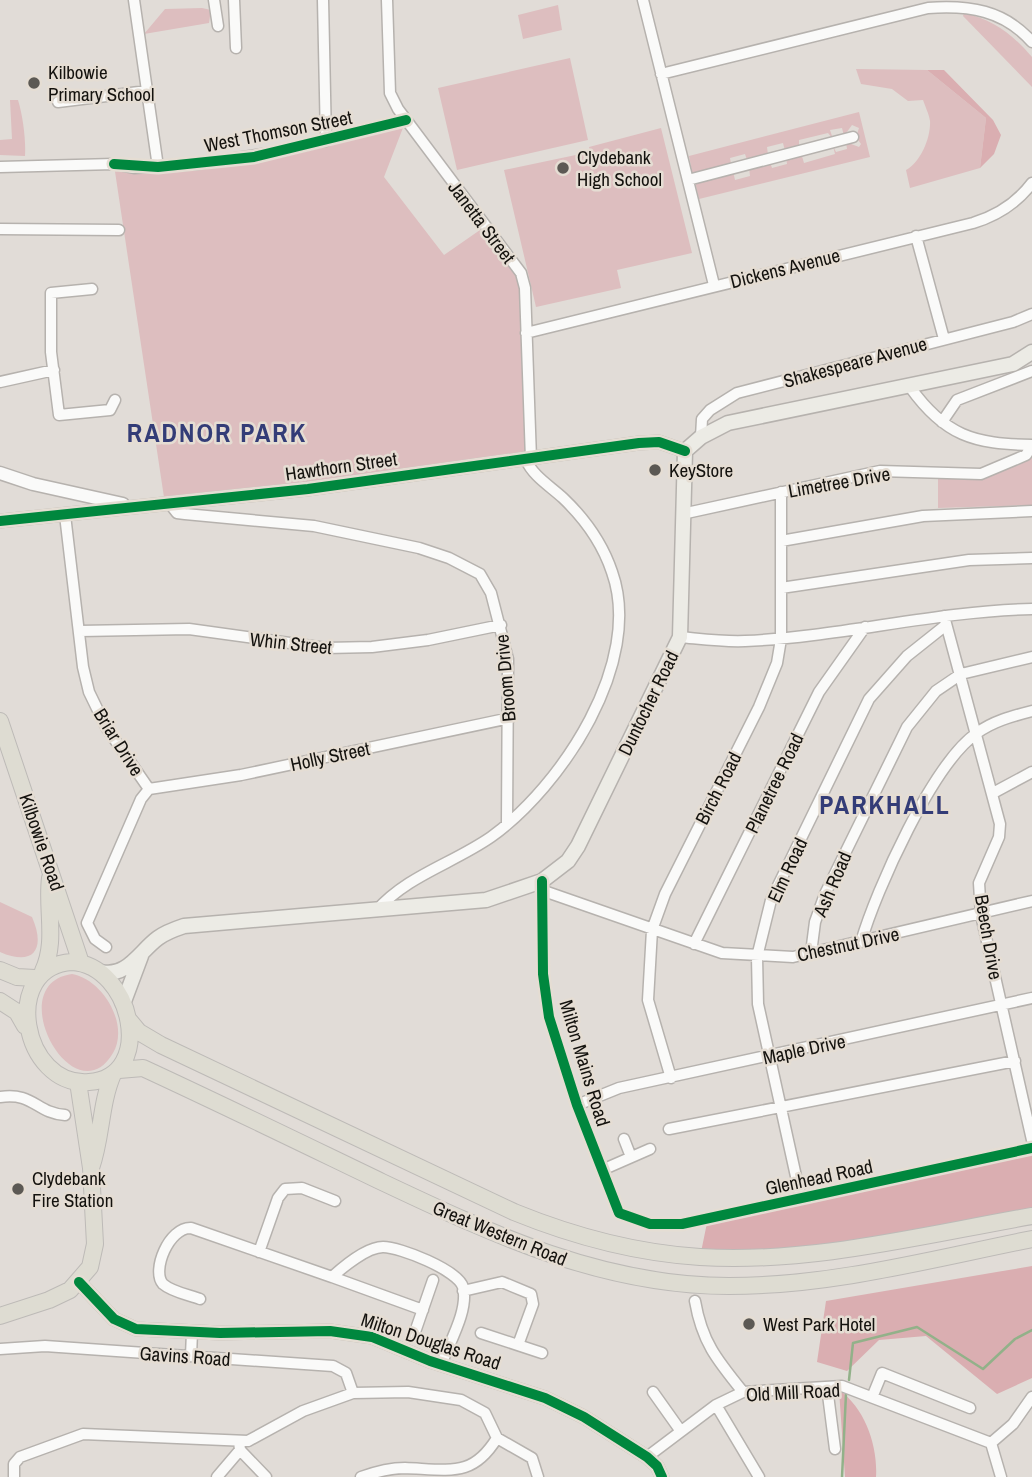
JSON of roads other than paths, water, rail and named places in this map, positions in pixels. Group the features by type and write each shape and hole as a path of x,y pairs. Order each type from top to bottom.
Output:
{"main road":[{"path":"685,451 701,437 729,424 1013,364 1032,352"},
{"name":"Duntocher Road","path":"101,972 117,971 141,956 158,938 184,926 486,900 543,886 568,861 578,846 680,637 685,451"},
{"name":"Kilbowie Road","path":"0,721 81,963"},
{"path":"27,1028 27,1000 51,947 47,901 50,876"},
{"name":"Duntocher Road","path":"123,1004 141,956"},
{"path":"0,971 39,975 61,963 81,963 101,972 123,1004 129,1020 129,1042 107,1089 100,1142 91,1168"},
{"path":"0,1001 17,1012 37,1053 48,1067 78,1082 96,1082 116,1072"},
{"name":"Great Western Road","path":"129,1020 139,1032 161,1045 514,1212 572,1233 634,1248 700,1257 782,1256 1032,1216"},
{"name":"Great Western Road","path":"116,1072 144,1068 508,1240 584,1266 639,1278 716,1286 783,1284 853,1275 1032,1239"},
{"path":"0,1316 49,1300 79,1282 90,1267 94,1253 91,1168 83,1097 78,1082"}],"street":[{"path":"134,0 158,167"},
{"path":"214,0 218,26"},
{"path":"234,0 236,48"},
{"path":"323,0 326,141"},
{"name":"Janetta Street","path":"387,0 390,93 406,120 521,273 525,288 529,459"},
{"path":"643,0 714,285"},
{"path":"661,74 927,4 965,8 1005,17 1032,42"},
{"path":"58,102 147,91"},
{"name":"West Thomson Street","path":"0,167 87,164 158,167 254,157 406,120"},
{"path":"688,180 853,137"},
{"name":"Dickens Avenue","path":"526,333 988,218 1022,197 1032,183"},
{"path":"0,229 119,230"},
{"path":"916,236 944,339"},
{"path":"92,289 51,293 59,415 110,410 116,400"},
{"name":"Shakespeare Avenue","path":"701,437 702,419 710,410 737,393 1013,323 1032,314"},
{"path":"0,382 54,370"},
{"path":"942,422 957,400 1032,371"},
{"path":"910,387 931,415 972,438 996,444 1032,446"},
{"name":"Hawthorn Street","path":"0,521 170,504 659,442 685,451"},
{"name":"Limetree Drive","path":"682,514 880,471 981,474 1026,455 1032,446"},
{"path":"376,911 410,880 468,852 508,823 542,793 572,750 596,704 610,667 617,645 620,615 618,591 612,570 589,524 534,472 529,459"},
{"name":"Hawthorn Street","path":"0,473 33,484 130,506"},
{"name":"Birch Road","path":"671,1078 648,1000 652,930 665,894 759,707 777,663 781,639 781,492"},
{"name":"Broom Drive","path":"170,504 177,513 314,526 449,558 480,573 491,593 508,659 508,823"},
{"path":"781,541 923,516 1032,511"},
{"name":"Briar Drive","path":"65,515 89,692 106,727 149,789 144,793 87,923 95,939 106,947"},
{"path":"781,588 969,560 1032,558"},
{"path":"680,637 741,641 781,639 1032,609"},
{"name":"Beech Drive","path":"945,620 1000,824 999,837 979,883 981,915 1031,1132"},
{"name":"Elm Road","path":"800,1199 758,1004 757,957 771,900 869,699 907,656 945,620"},
{"name":"Whin Street","path":"79,631 189,629 326,648 372,647 428,640 501,625"},
{"name":"Planetree Road","path":"694,944 819,692 865,627"},
{"name":"Ash Road","path":"811,953 815,922 825,894 907,727 936,691 961,674 1032,657"},
{"path":"860,942 870,912 938,773 976,733 1006,718 1032,711"},
{"name":"Holly Street","path":"149,789 241,775 510,718"},
{"path":"993,793 1032,772"},
{"name":"Chestnut Drive","path":"543,886 694,944 722,953 757,957 793,957 1032,901"},
{"name":"Milton Mains Road","path":"543,886 543,974 550,1017 577,1105 616,1209"},
{"name":"Maple Drive","path":"577,1105 619,1088 1032,998"},
{"path":"669,1129 1015,1061"},
{"path":"0,1097 28,1098 51,1114 65,1115"},
{"path":"624,1139 631,1157"},
{"name":"Glenhead Road","path":"616,1209 650,1224 682,1224 1032,1148"},
{"path":"602,1170 650,1149"},
{"path":"259,1252 278,1198 285,1189 302,1188 335,1201"},
{"path":"200,1299 171,1289 161,1281 159,1268 175,1231 191,1228 423,1310"},
{"path":"332,1277 375,1249 386,1247 450,1271 463,1291 461,1310 441,1365"},
{"path":"414,1335 433,1280"},
{"name":"Milton Douglas Road","path":"79,1282 120,1324 150,1331 343,1332 384,1341 441,1365 545,1398 584,1417 647,1457"},
{"path":"463,1291 502,1282 531,1294 533,1304 518,1345"},
{"path":"695,1301 700,1328 709,1350 743,1392"},
{"path":"191,1356 192,1332"},
{"path":"481,1333 542,1353"},
{"name":"Gavins Road","path":"0,1349 46,1346 338,1367 346,1373 353,1393"},
{"path":"873,1395 882,1373 970,1408"},
{"name":"Old Mill Road","path":"647,1457 716,1405 743,1392 842,1386 873,1395 991,1443"},
{"path":"827,1387 835,1449"},
{"path":"14,1477 14,1464 20,1457 83,1434 236,1444 252,1440 303,1411 353,1393 408,1392 461,1400 485,1413 497,1438 532,1458 538,1477"},
{"path":"653,1392 680,1430"},
{"path":"1001,1477 991,1443 1013,1424 1032,1397"},
{"path":"716,1405 759,1477"},
{"path":"361,1477 389,1469 406,1468 469,1475 488,1460 497,1438"},
{"path":"217,1477 236,1444"},
{"path":"236,1444 266,1477"},
{"path":"647,1457 657,1466 662,1477"}],"waterway":[{"path":"849,1380 853,1343 917,1327 983,1369 1015,1339 1032,1330"},
{"path":"842,1477 846,1394"}],"place":[{"name":"Kilbowie Primary School","path":"34,83"},
{"name":"Clydebank High School","path":"563,168"},
{"name":"KeyStore","path":"655,470"},
{"name":"Clydebank Fire Station","path":"18,1189"},
{"name":"West Park Hotel","path":"749,1324"}],"district":[{"name":"RADNOR PARK","path":"217,432"},
{"name":"PARKHALL","path":"885,804"}]}
